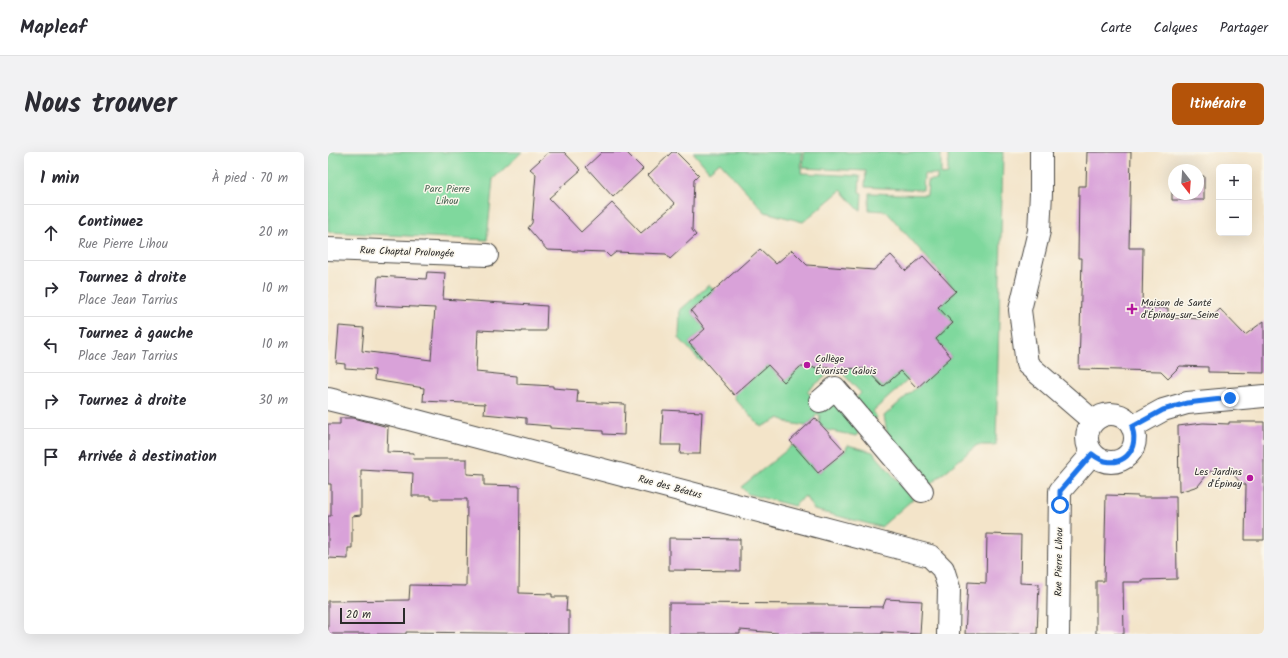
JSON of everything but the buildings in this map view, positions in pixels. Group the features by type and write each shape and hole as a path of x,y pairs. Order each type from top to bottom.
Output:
{"street":[{"path":"1041,152 1039,231 1020,310 1027,364 1093,422"},
{"name":"Rue Chaptal Prolongée","path":"328,249 487,255"},
{"path":"820,400 835,388 922,492"},
{"path":"1132,427 1163,410 1187,403 1264,396"},
{"name":"Rue des Béatus","path":"328,399 398,416 930,556 943,569 950,588 948,634"},
{"path":"1106,414 1121,416 1128,421 1132,427 1135,435 1134,442 1132,450 1127,456 1113,462 1105,462 1092,454 1086,441 1089,427 1099,417 1106,414"},
{"name":"Rue Pierre Lihou","path":"1058,634 1060,491 1092,454"}],"green space":[{"name":"Parc Pierre Lihou","path":"328,152 522,152 493,179 487,240 328,232"},
{"path":"693,152 802,152 801,173 860,176 859,192 862,193 861,210 859,210 841,190 803,222 765,212 720,162 709,171"},
{"path":"804,152 941,152 941,175 948,174 948,152 1003,152 996,445 977,445 926,488 889,443 884,416 951,357 936,339 953,323 938,307 956,291 886,211 869,210 869,193 927,195 928,180 937,180 937,174 924,174 923,190 865,187 866,171 803,168"},
{"path":"709,285 714,290 691,311 705,329 689,343 703,360 701,362 679,338 680,310"},
{"path":"768,365 784,382 800,367 825,368 825,377 807,391 820,407 832,398 859,429 857,436 826,430 819,423 820,415 816,414 815,418 806,426 789,423 780,418 761,427 736,400 734,395"},
{"path":"843,368 866,369 883,387 901,371 909,379 873,411 877,418 871,420 854,400 861,393 844,375"},
{"path":"793,445 818,473 845,451 848,445 873,452 913,499 881,527 814,510 805,496 794,506 748,494 741,487"}],"place":[{"name":"Maison de Santé d'Épinay-sur-Seine","path":"1132,309"},
{"name":"Collège Évariste Galois","path":"807,365"},
{"name":"Les Jardins d'Épinay","path":"1250,478"}],"route":[{"path":"1060,505 1060,491 1092,454 1105,462 1113,462 1127,456 1132,450 1134,442 1135,435 1132,427 1163,410 1187,403 1230,398"}]}
